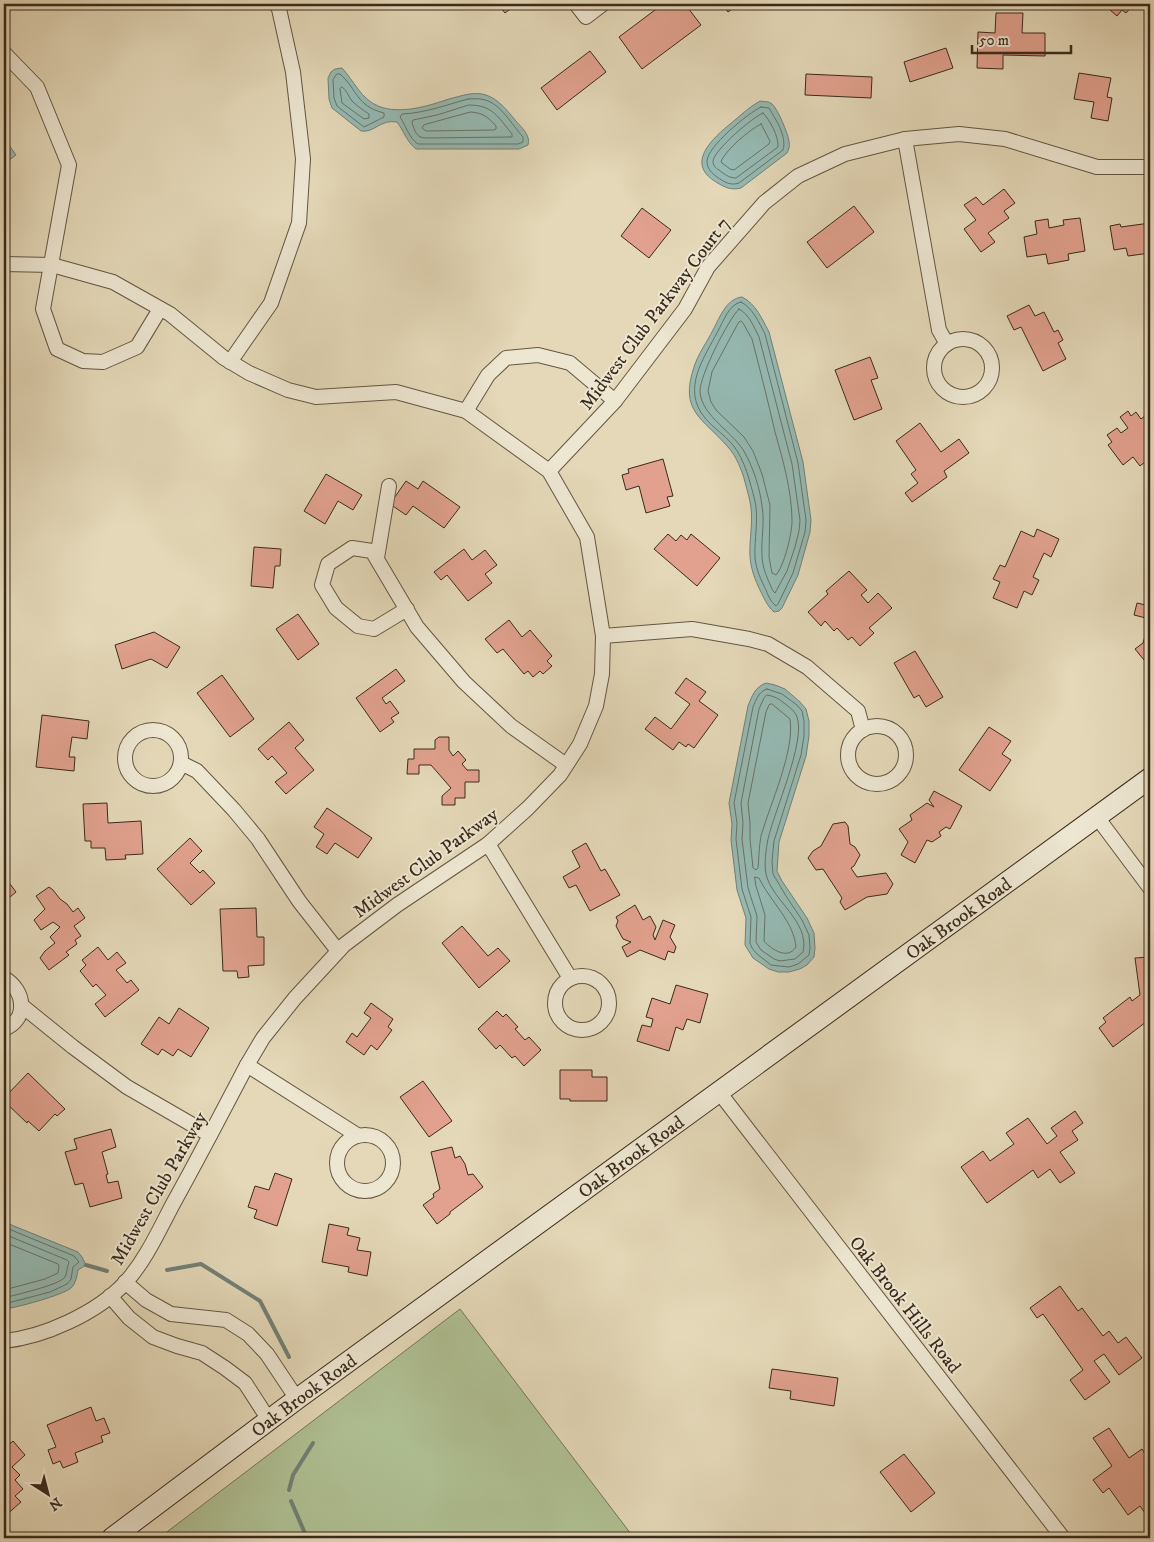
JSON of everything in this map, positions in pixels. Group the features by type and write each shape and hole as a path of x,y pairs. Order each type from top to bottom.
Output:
{"main road":[{"name":"Oak Brook Road","path":"112,1538 297,1399 1150,778"}],"street":[{"path":"230,362 271,303 299,223 303,159 293,72 279,9 276,4"},
{"path":"576,4 586,17 603,4"},
{"path":"4,53 37,87 70,166 43,309 57,349 83,361 104,362 137,347 160,309"},
{"name":"Midwest Club Parkway Court 7","path":"549,472 615,401 684,308 708,267 764,203 798,176 845,154 905,139 959,134 1005,139 1097,168 1150,167"},
{"path":"905,139 939,330 947,344"},
{"name":"Midwest Club Parkway","path":"4,264 52,265 113,282 170,314 230,362 288,390 316,397 396,392 466,411 549,472 587,537 603,636 602,674 596,706 580,744 560,775 528,808 488,844 396,905 338,951 295,998 263,1038 147,1253 125,1282 110,1296 78,1317 46,1331 16,1340 4,1341"},
{"path":"966,339 975,341 983,346 989,354 992,363 992,373 989,382 983,390 965,397 956,396 940,386 934,368 940,350 947,344 956,340 966,339"},
{"path":"466,411 488,375 506,358 538,355 570,363 615,401"},
{"path":"377,558 389,486"},
{"path":"407,610 374,629 358,626 336,608 322,585 328,564 352,548 372,551 377,558 417,627 464,682 511,726 566,766"},
{"path":"603,636 692,629 768,644 807,667 858,711 863,730"},
{"path":"872,726 882,726 891,729 904,744 905,764 893,779 876,784 867,782 854,773 848,758 849,750 851,742 863,730 872,726"},
{"path":"155,730 164,732 178,744 180,763 172,778 156,786 146,785 131,776 125,759 126,750 130,742 137,735 145,731 155,730"},
{"path":"180,763 197,771 234,810 258,839 299,901 338,951"},
{"path":"1096,817 1150,888"},
{"path":"488,844 570,978"},
{"path":"588,976 604,986 609,1004 607,1014 595,1028 578,1031 569,1028 557,1016 554,1008 557,990 562,983 570,978 588,976"},
{"path":"4,978 12,982 17,989 21,1005 19,1014 14,1022 4,1029"},
{"path":"21,1005 127,1087 210,1135"},
{"path":"247,1065 356,1136 373,1135 387,1144 394,1159 393,1168 386,1183 379,1188 370,1191 360,1191 344,1182 339,1174 337,1165 338,1155 348,1140 356,1136"},
{"name":"Oak Brook Hills Road","path":"719,1092 1063,1538"},
{"name":"Midwest Club Parkway","path":"125,1282 146,1300 171,1314 226,1320 248,1334 267,1354 297,1399"},
{"path":"110,1296 129,1318 153,1337 202,1353 245,1383 269,1420"}],"green space":[{"path":"460,1309 634,1538 159,1538"}],"water":[{"path":"342,68 367,99 387,109 414,109 468,94 486,95 502,105 523,128 529,141 528,145 519,149 416,149 397,122 386,122 370,130 361,131 332,108 329,99 328,78 335,69"},
{"path":"760,101 771,103 777,111 788,138 787,153 741,188 733,189 726,187 713,180 705,172 702,164 703,156 713,139"},
{"path":"4,138 16,155 4,164"},
{"path":"742,297 755,308 769,332 803,462 811,520 810,532 798,575 782,608 774,612 763,596 751,566 752,520 744,477 731,451 696,413 689,394 694,367 724,309 736,298"},
{"path":"766,683 785,689 800,702 806,709 809,721 806,756 779,842 777,871 807,918 814,933 815,948 814,957 807,965 789,972 778,972 769,969 753,958 745,945 746,918 737,890 731,840 732,824 729,803 748,706 757,689"},
{"path":"4,1222 78,1252 86,1265 78,1270 75,1282 71,1288 39,1301 4,1309"}],"building":[{"path":"498,4 517,4 505,13"},
{"path":"663,4 685,4 701,25 642,69 619,37"},
{"path":"722,4 739,4 728,12"},
{"path":"1103,4 1134,4 1126,13 1122,10 1117,16"},
{"path":"996,13 1023,13 1022,33 1045,33 1045,56 1003,55 1003,69 977,68 978,32 995,33"},
{"path":"946,48 953,68 910,82 904,62"},
{"path":"590,51 606,72 557,110 541,88"},
{"path":"1079,73 1111,78 1107,97 1112,98 1108,121 1091,118 1094,102 1074,99"},
{"path":"806,74 872,77 871,98 805,95"},
{"path":"1004,189 1015,203 1004,211 1009,218 988,233 995,242 981,252 964,229 976,220 964,205 976,197 983,205"},
{"path":"854,206 874,232 827,268 807,242"},
{"path":"642,208 671,230 649,258 621,236"},
{"path":"1080,218 1085,251 1068,254 1069,260 1048,264 1046,254 1027,257 1024,237 1037,234 1035,221 1048,219 1049,228 1064,225 1063,220"},
{"path":"1150,223 1150,253 1128,256 1126,248 1114,250 1110,226 1120,224 1121,227"},
{"path":"1029,305 1035,316 1044,312 1054,332 1058,330 1063,340 1058,343 1066,359 1043,371 1021,327 1014,330 1007,316"},
{"path":"870,357 878,378 871,380 882,409 854,420 835,370"},
{"path":"1128,411 1131,416 1136,412 1141,419 1150,412 1150,458 1140,466 1133,457 1123,465 1108,445 1112,442 1107,435 1117,428 1121,433 1128,428 1120,417"},
{"path":"920,423 941,452 959,439 969,453 944,471 947,477 912,502 905,493 918,483 911,474 916,470 896,441"},
{"path":"663,459 673,496 667,497 670,506 646,513 639,486 626,490 622,475 629,473 628,469"},
{"path":"326,474 362,495 353,510 338,501 325,524 304,511"},
{"path":"406,481 418,489 423,481 460,507 444,528 413,506 406,515 390,504"},
{"path":"1037,529 1059,539 1051,557 1044,553 1033,577 1039,580 1032,595 1024,591 1017,608 993,598 1000,582 993,579 1000,565 1005,567 1021,531 1034,537"},
{"path":"668,534 676,541 681,535 687,540 691,534 720,558 697,586 654,549"},
{"path":"254,547 281,549 280,566 275,566 273,588 251,586"},
{"path":"464,549 472,560 485,550 497,565 485,574 492,583 468,601 447,575 441,580 434,572"},
{"path":"849,571 867,590 861,595 868,603 878,593 892,608 869,628 874,633 860,646 852,637 848,640 837,628 834,631 825,621 821,626 808,612 828,594 826,591"},
{"path":"1137,603 1150,606 1150,619 1134,615"},
{"path":"298,614 319,644 298,660 276,629"},
{"path":"1150,619 1150,655 1144,660 1135,649 1143,643"},
{"path":"509,620 522,637 530,630 552,656 547,661 552,666 543,674 540,671 533,677 528,671 524,674 503,649 497,653 485,639"},
{"path":"154,632 180,647 167,668 151,659 122,669 115,645"},
{"path":"915,651 943,697 926,707 919,695 914,698 894,663"},
{"path":"396,669 405,681 382,698 386,704 390,701 399,713 391,718 394,722 380,732 356,698"},
{"path":"222,675 254,719 230,737 197,693"},
{"path":"686,678 706,692 699,701 718,715 694,748 688,744 686,747 679,742 673,750 645,729 655,717 671,729 690,704 675,693"},
{"path":"42,715 89,721 87,739 72,737 69,757 75,757 74,771 36,767"},
{"path":"289,722 304,740 295,748 314,770 286,794 275,782 287,773 272,756 268,760 258,749"},
{"path":"989,727 1011,741 1002,754 1011,760 990,791 959,770"},
{"path":"439,737 449,737 449,750 453,756 458,751 466,760 462,764 467,770 479,770 479,782 465,782 465,798 455,798 455,805 442,805 442,796 451,788 431,765 419,765 419,774 407,774 408,759 414,759 414,749 435,749 435,740"},
{"path":"934,791 962,806 950,829 946,827 939,832 941,836 932,842 927,840 915,863 901,855 908,842 899,829 912,820 910,815 927,803 934,807 929,800"},
{"path":"107,803 108,823 141,821 143,854 125,855 126,859 106,860 105,848 91,848 91,841 85,841 83,804"},
{"path":"327,808 372,838 358,858 335,843 327,854 316,847 324,834 314,827"},
{"path":"845,822 848,826 850,844 855,847 860,855 851,868 857,877 886,873 893,884 887,894 867,897 845,910 840,902 842,898 823,869 816,870 808,858 813,851 821,846 833,824"},
{"path":"190,838 202,851 190,863 200,873 203,870 215,883 191,905 157,869"},
{"path":"586,843 601,871 605,869 620,895 590,911 576,885 569,888 563,877 580,867 572,851"},
{"path":"4,876 16,892 4,902"},
{"path":"49,887 73,912 78,908 85,918 74,926 81,936 75,940 77,944 66,952 69,955 49,970 40,958 55,943 50,937 60,927 53,922 41,930 34,920 45,909 36,896"},
{"path":"635,905 643,920 650,916 656,927 653,935 655,940 663,920 675,925 670,937 676,947 674,953 668,951 665,960 640,950 627,957 622,947 631,942 623,939 616,926 618,921 616,917"},
{"path":"256,908 257,937 264,937 264,965 248,966 249,977 238,978 237,971 223,971 220,909"},
{"path":"462,926 488,956 498,948 510,961 479,988 442,943"},
{"path":"98,947 108,960 117,952 126,963 116,970 127,983 131,980 139,990 105,1017 95,1004 106,995 96,984 93,987 80,971 86,965 82,960"},
{"path":"1150,957 1150,1019 1113,1047 1099,1028 1106,1022 1103,1018 1130,997 1132,1001 1140,995 1135,958"},
{"path":"676,985 708,994 700,1023 687,1019 683,1030 676,1027 669,1051 637,1041 642,1025 651,1027 653,1019 646,1017 652,998 670,1004"},
{"path":"371,1003 393,1019 388,1027 392,1030 377,1050 371,1045 364,1055 346,1042 352,1033 357,1037 371,1018 364,1013"},
{"path":"179,1008 209,1028 191,1057 178,1049 173,1056 162,1049 158,1055 141,1044 159,1017 169,1024"},
{"path":"497,1011 503,1017 506,1014 518,1027 515,1029 525,1040 529,1037 541,1050 524,1066 515,1056 512,1058 500,1045 496,1049 478,1029"},
{"path":"560,1070 592,1070 592,1077 607,1077 607,1101 570,1101 570,1099 560,1099"},
{"path":"28,1073 65,1109 57,1116 55,1114 39,1131 28,1121 27,1123 4,1101 4,1098"},
{"path":"423,1081 452,1121 429,1137 400,1097"},
{"path":"1075,1111 1083,1123 1072,1131 1078,1140 1060,1152 1075,1173 1060,1183 1050,1169 1038,1178 1033,1170 987,1203 961,1167 983,1151 990,1161 1014,1144 1006,1133 1028,1118 1047,1144 1057,1136 1051,1128"},
{"path":"111,1129 116,1147 102,1152 108,1174 106,1175 108,1183 118,1181 122,1198 90,1207 83,1183 75,1185 65,1152 77,1149 74,1139"},
{"path":"452,1147 455,1158 460,1156 465,1164 468,1175 473,1174 483,1187 437,1224 423,1205 434,1197 433,1194 440,1189 431,1152"},
{"path":"275,1173 292,1179 277,1226 254,1218 257,1210 248,1207 255,1186 269,1190"},
{"path":"329,1224 349,1228 347,1235 360,1238 357,1250 371,1252 367,1276 348,1272 349,1267 322,1262"},
{"path":"1060,1286 1078,1311 1082,1308 1103,1336 1109,1331 1118,1343 1126,1337 1142,1358 1119,1375 1104,1354 1094,1361 1110,1382 1085,1400 1070,1380 1083,1370 1043,1314 1037,1318 1030,1308"},
{"path":"772,1369 838,1378 834,1406 790,1399 791,1391 769,1388"},
{"path":"91,1407 96,1421 104,1418 110,1433 101,1436 103,1442 75,1453 78,1462 63,1468 60,1461 53,1464 48,1450 56,1447 47,1425"},
{"path":"1109,1428 1129,1458 1142,1449 1150,1462 1150,1520 1140,1506 1128,1515 1109,1488 1103,1493 1093,1480 1112,1466 1093,1438"},
{"path":"13,1441 25,1455 12,1467 20,1475 15,1480 23,1489 15,1496 21,1502 4,1517 4,1449"},
{"path":"904,1454 935,1493 911,1512 880,1472"}],"waterway":[{"path":"167,1270 201,1264 260,1301 289,1357"},
{"path":"86,1265 107,1271"},
{"path":"289,1490 293,1475 313,1443"},
{"path":"291,1501 307,1538"}]}
